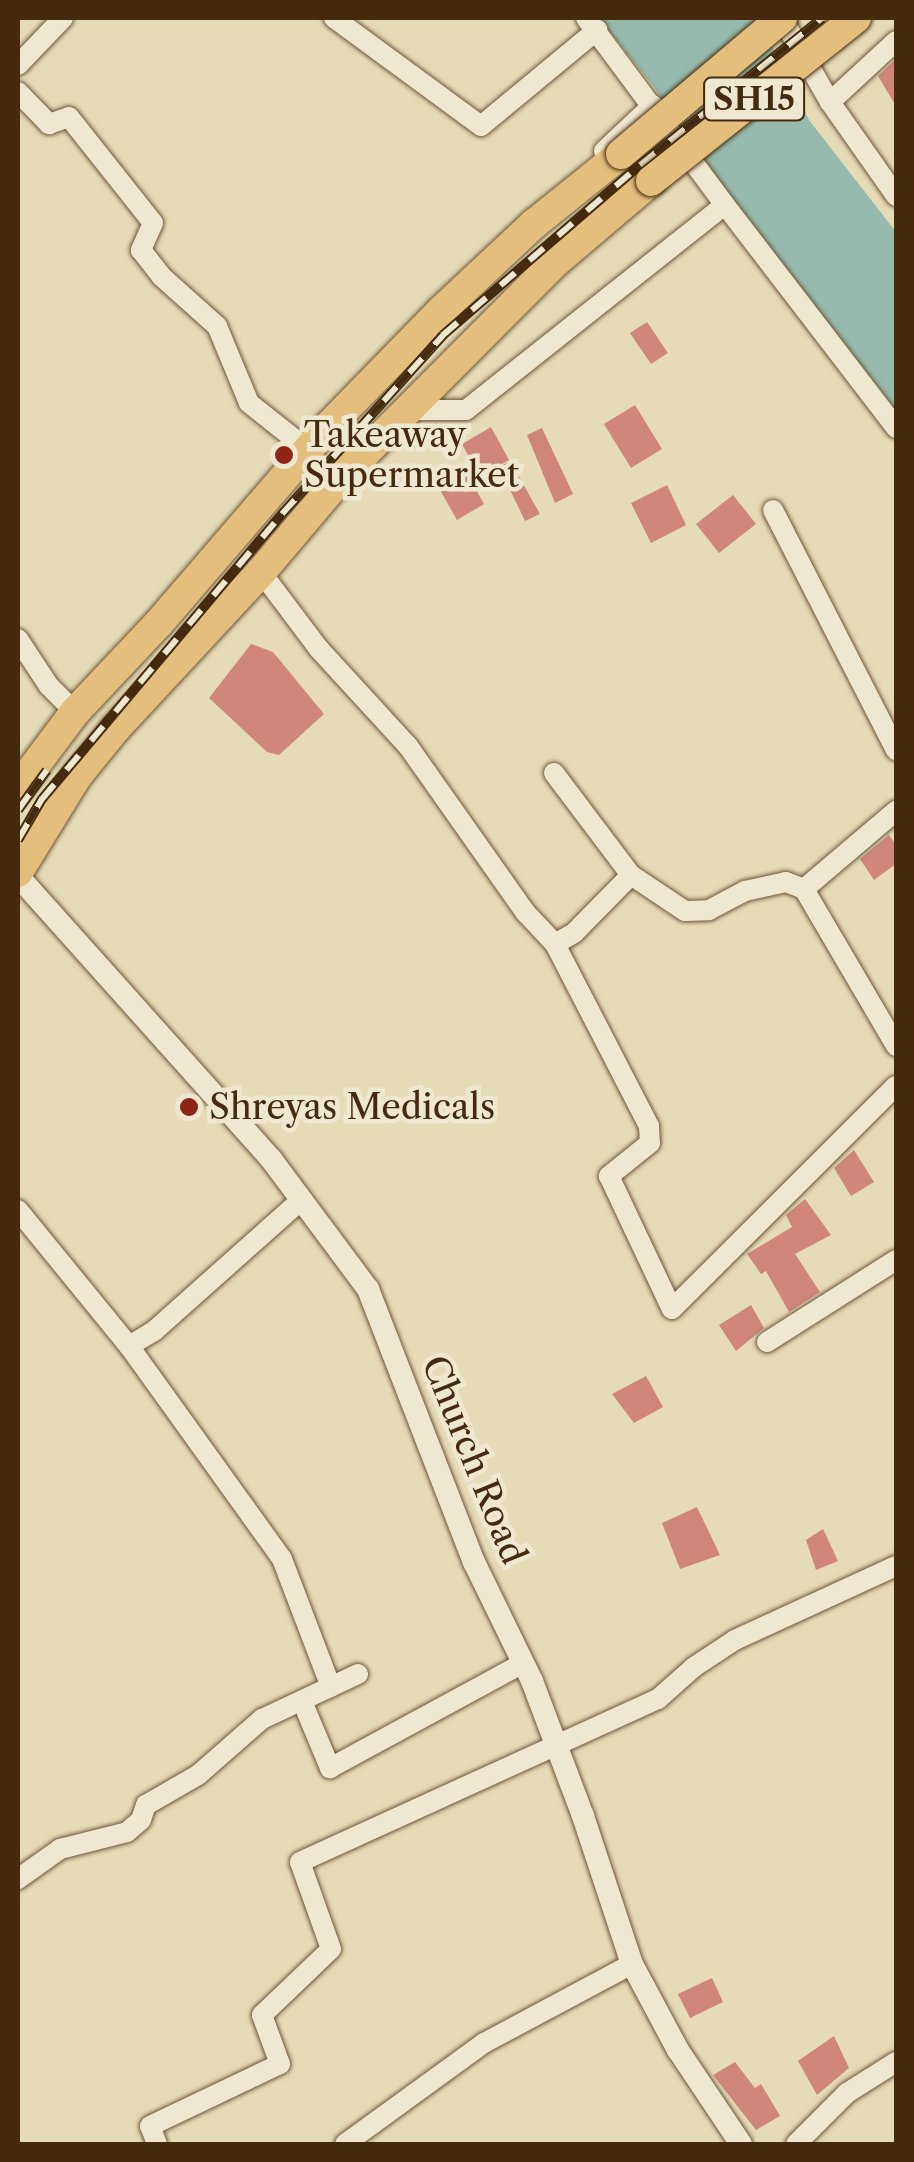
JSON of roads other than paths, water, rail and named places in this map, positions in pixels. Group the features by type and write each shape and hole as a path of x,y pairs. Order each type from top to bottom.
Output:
{"main road":[{"path":"18,788 74,712 182,596 308,450 468,285 534,224 782,18"},
{"name":"SH15","path":"18,874 77,776 405,410 553,264 856,18"},
{"path":"182,596 212,623"}],"street":[{"path":"18,65 64,18"},
{"path":"334,18 481,126 592,24 896,428"},
{"path":"782,18 830,102 896,196"},
{"path":"830,102 896,41"},
{"path":"18,92 49,124 69,117 153,223 142,250 161,276 217,326 249,403 308,450"},
{"path":"355,402 374,361 653,105"},
{"path":"405,410 466,410 650,262 717,216 726,205"},
{"path":"773,510 896,750"},
{"path":"262,572 291,616 408,746 526,914 555,944 649,1126 650,1143 608,1176 672,1309 896,1086"},
{"path":"18,639 49,686 74,712"},
{"path":"554,773 631,875 685,911 709,910 746,892 786,882 804,889 896,1046"},
{"path":"804,889 893,822"},
{"name":"Church Road","path":"18,874 228,1110 368,1288 474,1562 523,1663 556,1747 632,1964 734,2142"},
{"path":"555,944 574,934 631,875"},
{"path":"129,1346 154,1331 301,1200"},
{"path":"18,1210 129,1346 282,1558 331,1686"},
{"path":"768,1342 896,1260"},
{"path":"157,2144 150,2126 280,2064 262,2015 331,1949 300,1862 658,1700 694,1666 735,1640 896,1566"},
{"path":"302,1701 330,1768 523,1663"},
{"path":"18,1879 60,1849 127,1832 162,1792 198,1774 262,1719 358,1674"},
{"path":"345,2144 484,2043 632,1964"},
{"path":"796,2144 847,2092 896,2062"}],"water":[{"path":"599,18 758,18 809,120 896,232 896,420 721,187 654,87"}],"railway":[{"path":"18,840 42,799 282,514 443,335 640,165 822,18"},
{"path":"18,810 47,770"}],"place":[{"name":"Takeaway Supermarket","path":"284,455"},
{"name":"Shreyas Medicals","path":"189,1107"}]}
